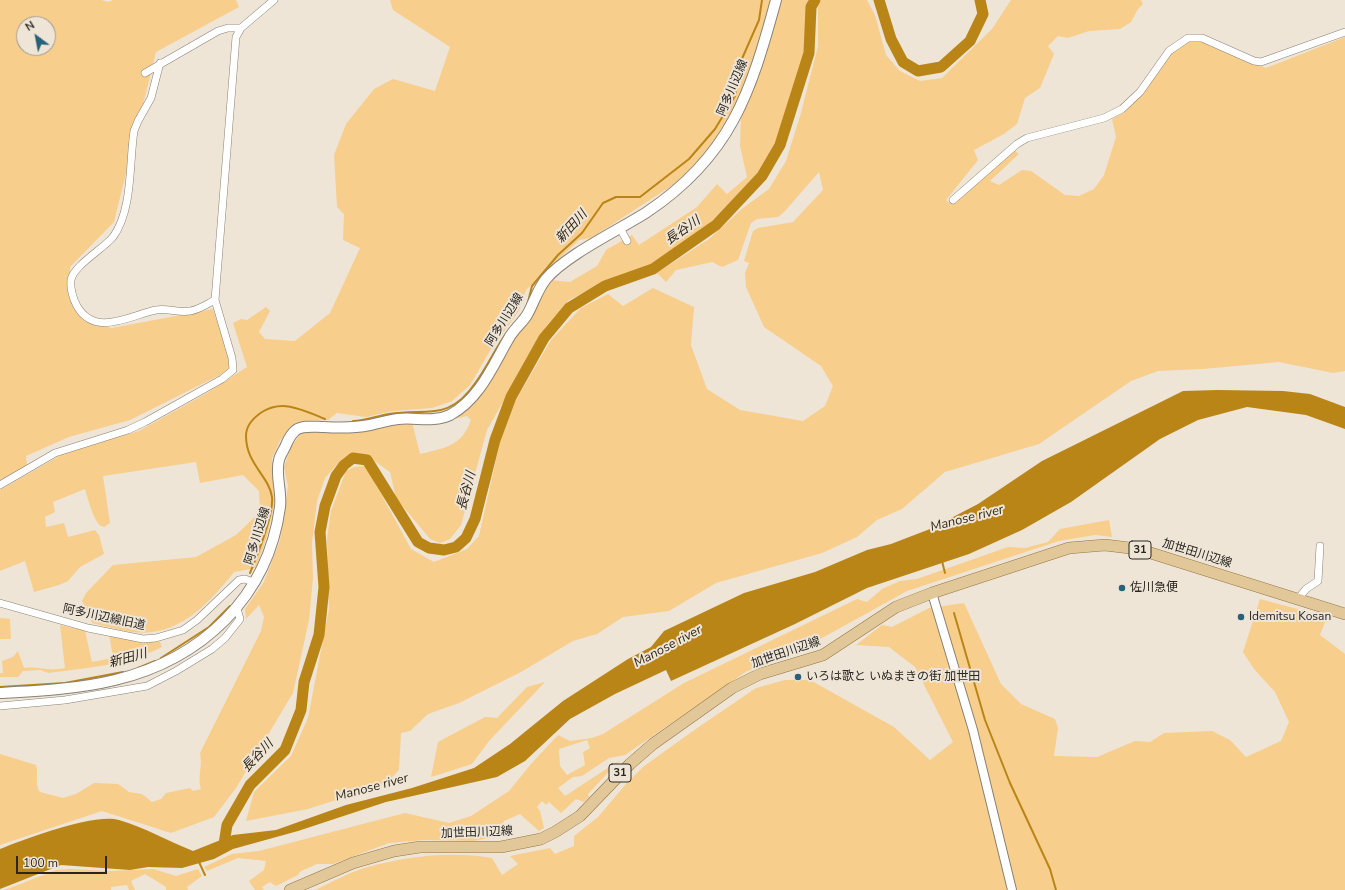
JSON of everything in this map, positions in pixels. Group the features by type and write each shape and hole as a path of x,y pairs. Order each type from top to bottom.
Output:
{"main road":[{"name":"阿多川辺線","path":"254,585 265,562 280,507 281,492 278,462 289,438 297,429 308,427 355,427 399,418 432,420 451,414 477,392 511,334 527,314 539,288 548,276 573,257 650,210 690,178 714,152 734,121 751,84 776,0"},
{"name":"加世田川辺線","path":"290,890 353,863 394,851 420,847 501,847 528,842 555,832 580,816 617,776 653,744 732,688 760,674 823,655 892,610 932,593 1069,548 1105,545 1138,549 1345,614"},
{"path":"0,693 105,682 139,673 161,665 189,649 219,626 237,609 254,585"}],"street":[{"path":"0,485 55,453 128,430 145,422 229,374 233,370 234,365 215,300 236,37 241,28 274,0"},
{"path":"145,73 218,31 228,28 241,28"},
{"path":"953,200 1017,144 1027,138 1104,118 1122,109 1140,92 1169,51 1188,38 1202,38 1254,61 1261,62 1345,32"},
{"path":"160,64 152,98 138,121 134,131 126,204 123,216 113,237 73,273 72,288 75,302 83,315 88,319 111,323 131,319 158,310 190,311 215,300"},
{"path":"620,228 627,241"},
{"path":"1298,599 1306,588 1318,581 1320,546"},
{"name":"阿多川辺線旧道","path":"0,603 88,628 143,639 156,638 183,630 188,627 212,607 239,580 245,579 254,585"},
{"path":"932,593 973,730 1012,890"},
{"path":"0,706 65,700 147,686 197,659 225,638 240,619 237,609"}],"shaded area":[{"path":"0,0 101,0 109,2 113,0 236,0 239,7 156,52 114,222 70,267 72,302 86,322 112,328 213,309 230,361 228,371 130,420 69,437 26,456 27,466 0,480"},
{"path":"390,0 772,0 751,74 727,121 710,148 676,183 591,238 579,240 526,290 519,311 491,349 470,385 452,401 432,408 393,411 366,417 337,413 328,420 302,421 290,427 280,441 272,458 275,501 267,537 256,568 234,572 213,596 190,617 163,630 132,632 92,623 82,601 86,593 113,565 196,557 236,535 260,512 259,491 243,475 200,483 196,462 103,476 110,523 104,527 97,522 94,517 85,489 53,502 55,512 45,517 46,527 64,523 68,537 95,530 99,535 104,554 80,567 68,581 34,592 25,561 0,571 0,490 61,455 139,431 207,393 247,367 233,323 241,319 247,320 266,307 270,311 259,332 265,339 295,341 330,313 360,248 343,240 344,214 337,207 334,155 346,124 374,89 393,79 435,91 450,47 393,10"},
{"path":"781,0 808,0 806,48 780,133 757,174 706,227 655,263 605,282 569,300 547,325 487,430 461,525 450,539 440,543 430,539 396,498 390,472 366,455 356,453 343,458 325,478 317,501 312,543 313,578 309,620 293,693 236,788 214,817 171,833 102,811 0,845 0,754 36,765 37,786 40,792 63,798 76,794 94,783 118,784 129,792 142,794 152,802 161,799 166,793 190,788 193,791 201,789 200,753 261,631 264,617 259,605 246,619 245,609 264,582 280,540 288,486 284,467 291,447 299,436 308,429 359,430 412,422 420,454 437,450 458,441 467,429 471,420 467,416 449,420 480,397 550,280 570,282 597,266 606,250 632,235 639,245 697,207 717,184 727,194 747,177 740,146 741,116 767,52"},
{"path":"821,0 867,0 875,15 886,55 900,71 920,81 942,78 992,29 1011,0 1141,0 1143,4 1138,9 1131,22 1120,29 1089,31 1068,38 1058,36 1048,46 1054,54 1040,88 1025,98 1017,124 1004,134 974,150 978,160 946,200 951,204 961,198 1014,150 1019,154 990,181 999,185 1022,170 1031,171 1065,195 1079,196 1094,189 1104,175 1116,137 1112,119 1125,112 1142,95 1171,53 1188,40 1204,42 1266,68 1345,37 1345,371 1333,373 1279,362 1203,369 1158,371 1131,381 1039,444 945,472 902,509 877,520 857,537 822,553 716,583 669,611 623,617 597,634 573,641 521,672 459,703 428,714 410,731 401,733 399,770 388,782 308,809 246,821 254,792 291,756 308,718 329,609 327,539 331,511 346,471 354,467 364,466 368,470 411,549 434,562 467,549 479,536 500,442 516,400 551,340 581,308 608,294 623,306 653,288 694,307 691,345 707,389 740,410 803,421 825,406 833,386 821,366 764,327 746,287 745,273 749,263 744,261 753,231 758,228 793,222 823,190 819,172 778,217 757,219 751,223 738,260 722,267 712,262 676,270 666,282 657,273 709,239 743,208 769,189 786,161 801,113 818,46 818,6"},
{"path":"1109,520 1112,537 1095,535 1059,541 907,591 786,658 747,671 625,755 609,758 582,776 573,777 558,788 565,796 620,760 588,794 589,797 584,802 576,799 561,813 549,802 546,805 542,801 537,807 540,811 544,828 539,831 520,814 504,821 498,836 474,841 424,840 389,843 333,864 317,864 301,871 298,875 276,886 270,882 262,887 264,890 255,890 249,881 264,870 266,861 238,858 207,871 204,867 232,854 259,851 405,813 449,823 471,816 509,791 531,764 558,735 570,741 592,738 603,734 684,683 857,599 867,602 882,589 900,581 917,579 1008,547 1025,548 1048,542 1060,529","holes":["587,740 590,748 583,752 585,765 567,775 560,766 559,749"]},
{"path":"1260,599 1327,617 1320,635 1345,654 1345,890 315,890 361,869 414,857 461,855 492,858 502,875 518,864 510,856 550,848 555,854 574,846 574,836 598,817 626,784 643,767 756,688 785,680 810,680 894,727 930,760 953,742 915,667 889,647 856,645 882,625 892,627 929,608 964,603 1001,684 1021,704 1055,719 1058,728 1054,756 1097,757 1135,741 1150,742 1164,733 1212,731 1230,740 1246,757 1281,741 1289,722 1275,692 1254,669 1243,652"},
{"path":"0,618 10,619 11,639 0,639"},
{"path":"60,625 85,631 92,662 113,658 109,634 160,642 162,647 135,658 106,665 48,673 41,670 23,671 18,677 0,677 0,673 3,673 2,661 13,657 18,651 24,668 65,668"},
{"path":"545,682 489,741 472,764 431,777 438,742 485,717 497,718 527,687"},
{"path":"69,869 111,871 153,869 176,876 198,869 202,876 187,887 188,890 166,890 166,887 145,874 131,881 135,890 129,890 127,885 111,887 111,890 5,890 56,870"}],"water":[{"name":"Manose river","path":"1183,391 1283,391 1310,394 1345,407 1345,429 1306,415 1247,407 1198,420 1160,439 1071,502 1022,530 969,554 867,588 795,624 671,681 666,670 615,694 570,719 525,761 497,777 386,802 298,831 233,849 214,859 182,868 148,867 130,870 61,865 0,889 0,849 77,823 107,819 119,820 147,830 193,851 233,835 276,830 346,805 412,788 474,768 510,744 563,701 628,659 651,647 664,631 744,593 815,572 867,550 891,544 930,529 978,504 1042,461"}],"waterway":[{"name":"新田川","path":"527,306 532,286 558,255 582,233 603,203 616,197 640,197 689,159 715,129 735,96 741,61 759,20 762,0"},
{"name":"長谷川","path":"224,844 227,825 250,785 285,750 301,710 304,682 319,635 324,587 320,532 325,506 336,476 344,465 353,458 367,460 418,542 429,548 444,550 456,547 466,538 475,519 495,440 511,397 544,338 569,308 605,286 653,269 716,225 762,176 780,145 809,53 811,7 815,0"},
{"name":"長谷川","path":"879,0 891,39 903,62 918,71 941,67 970,41 983,14 980,0"},
{"name":"新田川","path":"353,421 389,414 437,411 456,403 466,395 476,382 509,330"},
{"name":"新田川","path":"250,573 268,524 272,497 270,489 253,462 247,446 247,428 253,419 262,412 278,406 301,409 325,419"},
{"path":"942,561 945,573"},
{"name":"新田川","path":"161,658 209,627 230,606"},
{"path":"954,613 985,720 1010,783 1050,869 1056,890"},
{"name":"新田川","path":"138,668 155,661"},
{"name":"新田川","path":"0,687 65,683 123,672"},
{"path":"199,862 205,875"}],"place":[{"name":"佐川急便","path":"1122,588"},
{"name":"Idemitsu Kosan","path":"1241,617"},
{"name":"いろは歌と いぬまきの街 加世田","path":"798,677"}]}
